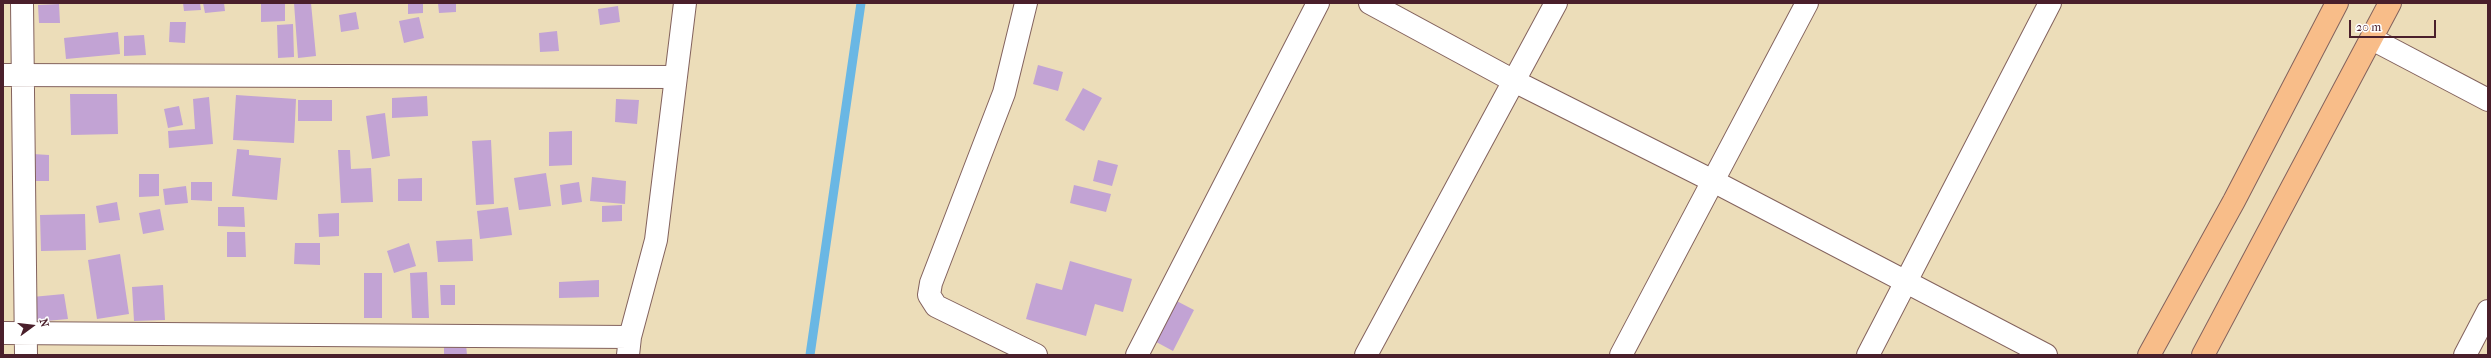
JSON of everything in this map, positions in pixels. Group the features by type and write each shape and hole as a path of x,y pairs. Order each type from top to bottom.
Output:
{"main road":[{"path":"2149,355 2234,201 2337,3"},
{"path":"2203,355 2390,3"}],"street":[{"path":"22,3 12,75 26,355"},
{"path":"3,333 629,346 656,240 685,3"},
{"path":"1026,3 1004,93 931,284 929,295 936,306 1036,355"},
{"path":"1137,355 1318,3"},
{"path":"1370,3 1514,81 1713,181 2046,355"},
{"path":"1366,355 1556,3"},
{"path":"1621,355 1807,3"},
{"path":"1868,355 2050,3"},
{"path":"2372,39 2488,100"},
{"path":"12,75 676,77"},
{"path":"2466,355 2488,311"}],"building":[{"path":"183,3 200,3 201,10 184,11"},
{"path":"203,3 224,3 225,11 205,13"},
{"path":"261,3 285,3 285,21 261,22"},
{"path":"294,3 311,3 316,56 298,58"},
{"path":"408,3 423,3 423,13 408,14"},
{"path":"438,3 456,3 456,12 439,13"},
{"path":"59,4 60,23 39,23 38,5"},
{"path":"618,6 620,22 600,25 598,9"},
{"path":"356,12 359,29 341,32 339,15"},
{"path":"419,17 424,38 404,43 399,21"},
{"path":"170,22 186,22 185,43 169,42"},
{"path":"293,24 294,57 278,58 277,25"},
{"path":"557,31 559,51 540,52 539,33"},
{"path":"118,32 120,54 66,59 64,38"},
{"path":"144,35 146,55 124,56 124,36"},
{"path":"1038,65 1063,72 1058,91 1033,84"},
{"path":"1083,88 1102,98 1084,131 1065,120"},
{"path":"70,94 117,94 118,134 71,135"},
{"path":"236,95 296,99 294,143 233,140"},
{"path":"427,96 428,116 392,118 392,98"},
{"path":"209,97 213,144 169,148 168,131 195,129 193,99"},
{"path":"616,99 639,100 637,124 615,122"},
{"path":"298,100 332,100 332,121 298,121"},
{"path":"179,106 183,125 168,128 164,109"},
{"path":"385,113 390,156 372,159 366,116"},
{"path":"572,131 572,165 549,166 549,132"},
{"path":"491,140 494,204 476,205 472,141"},
{"path":"237,149 249,150 249,155 281,158 277,200 232,196"},
{"path":"338,150 350,150 351,169 371,168 373,202 341,203"},
{"path":"33,154 49,155 49,181 33,181"},
{"path":"1098,160 1118,165 1112,186 1093,181"},
{"path":"546,173 551,206 519,210 514,178"},
{"path":"139,174 159,174 159,196 139,197"},
{"path":"592,177 626,181 625,204 590,201"},
{"path":"422,178 422,201 398,201 398,179"},
{"path":"191,182 212,182 212,201 191,200"},
{"path":"579,182 582,202 562,205 560,185"},
{"path":"1074,185 1111,194 1106,212 1070,203"},
{"path":"186,186 188,203 165,205 163,189"},
{"path":"117,202 120,220 99,223 96,206"},
{"path":"622,205 622,221 602,222 602,206"},
{"path":"218,207 244,207 245,227 218,226"},
{"path":"508,207 512,235 480,239 477,211"},
{"path":"160,209 164,230 143,234 139,213"},
{"path":"339,213 339,236 319,237 318,214"},
{"path":"85,214 86,250 41,251 40,215"},
{"path":"227,232 245,232 246,257 227,257"},
{"path":"472,239 473,261 438,262 436,241"},
{"path":"295,243 320,243 320,265 294,264"},
{"path":"409,243 416,266 394,273 387,251"},
{"path":"120,254 129,314 97,319 88,260"},
{"path":"1070,261 1132,279 1123,312 1095,304 1086,336 1026,319 1036,283 1062,290"},
{"path":"427,272 429,318 412,318 410,273"},
{"path":"364,273 382,273 382,318 364,318"},
{"path":"599,280 599,297 559,298 559,282"},
{"path":"163,285 165,320 134,321 132,287"},
{"path":"440,285 455,285 455,305 441,305"},
{"path":"64,294 68,319 35,322 32,297"},
{"path":"1169,297 1194,310 1173,351 1147,337"},
{"path":"466,344 467,355 444,355 444,345"}],"waterway":[{"path":"810,355 861,3"}]}
